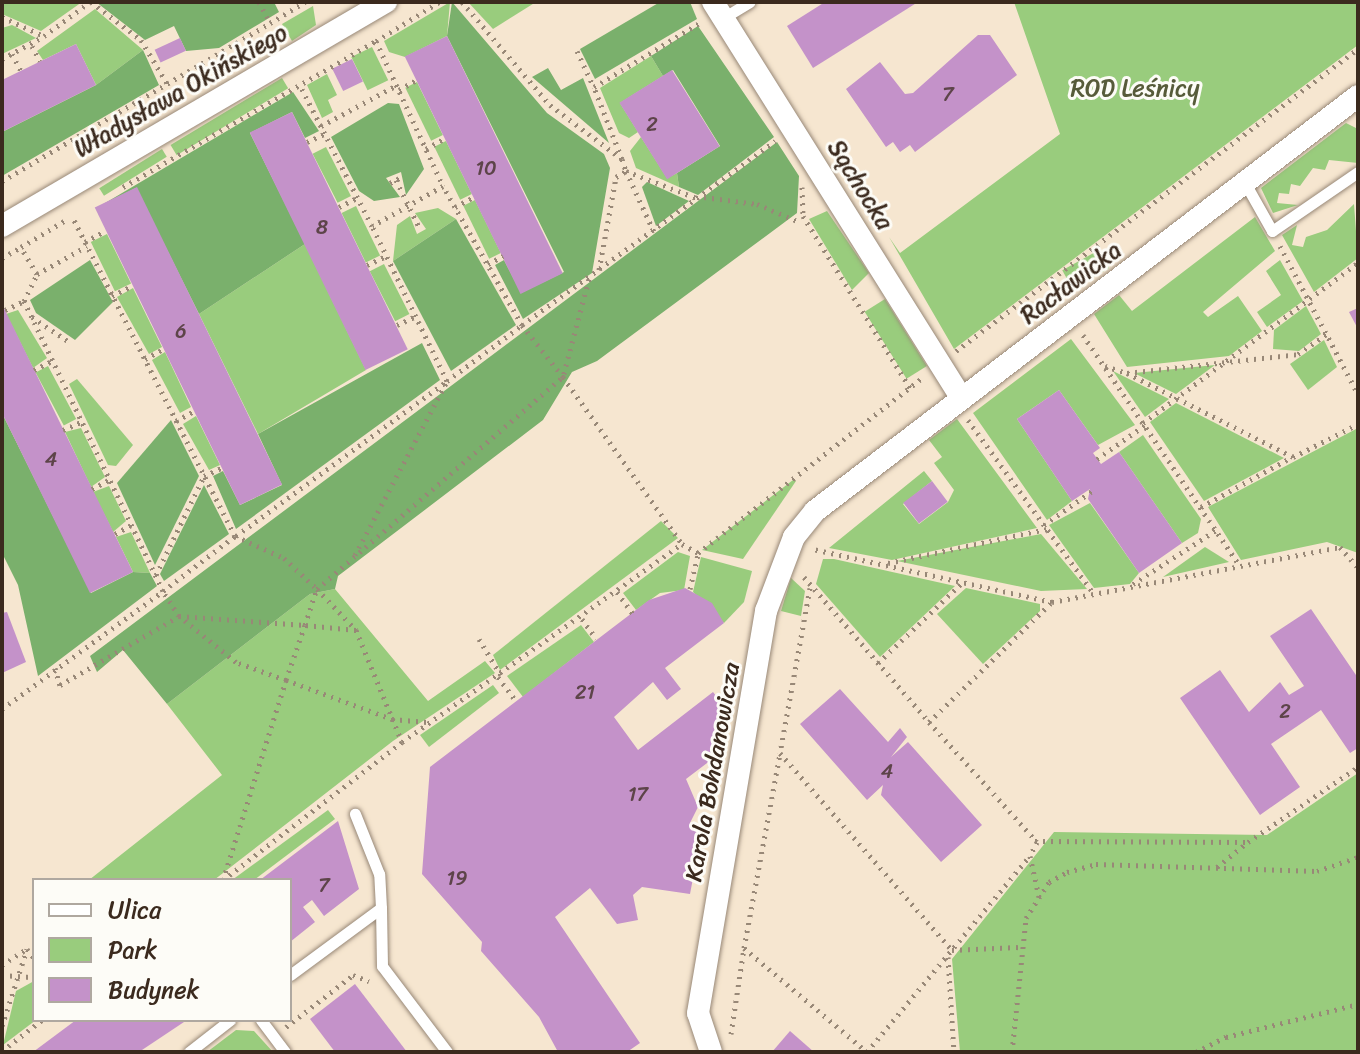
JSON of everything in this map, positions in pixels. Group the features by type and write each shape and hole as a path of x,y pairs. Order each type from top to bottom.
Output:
{"street":[{"name":"Władysława Okińskiego","path":"2,226 386,2"},
{"name":"Sąchocka","path":"711,16 941,362 963,406"},
{"name":"Racławicka","path":"815,511 963,406 1358,96"},
{"name":"Karola Bohdanowicza","path":"720,1049 698,1013 779,563 815,511"}],"lane":[{"path":"711,16 750,2"},
{"path":"1245,183 1272,231 1358,172"},
{"path":"355,814 379,874 382,966 447,1052"},
{"path":"292,974 381,908"},
{"path":"189,1052 227,1022"},
{"path":"263,1022 285,1052"}],"path":[{"path":"2,59 32,46 90,2 141,40 168,85"},
{"path":"259,2 270,23"},
{"path":"2,181 305,2"},
{"path":"111,193 439,2"},
{"path":"462,2 529,76 622,159"},
{"path":"594,87 711,16"},
{"path":"2,17 44,36"},
{"path":"376,41 443,186 522,325 563,377 682,544 698,553"},
{"path":"32,46 40,61"},
{"path":"690,589 698,553 941,362 1358,49"},
{"path":"577,51 654,232"},
{"path":"12,54 21,71"},
{"path":"321,126 416,80"},
{"path":"300,85 447,381"},
{"path":"2,709 522,325 701,198 778,138 770,125"},
{"path":"307,142 324,134"},
{"path":"426,149 445,138"},
{"path":"626,171 701,198 757,204 797,221"},
{"path":"599,271 616,177 626,171"},
{"path":"396,180 419,227"},
{"path":"372,226 443,186"},
{"path":"455,207 474,197"},
{"path":"339,207 357,198"},
{"path":"2,258 79,212"},
{"path":"72,216 235,536 284,558 356,630 402,742"},
{"path":"803,216 910,388"},
{"path":"5,310 24,301 37,274 105,231"},
{"path":"1272,231 1358,394"},
{"path":"21,247 37,274"},
{"path":"367,265 386,256"},
{"path":"488,264 503,256"},
{"path":"1097,459 1358,263"},
{"path":"224,878 317,589 563,377 589,278"},
{"path":"112,296 132,286"},
{"path":"24,301 155,576 179,616 236,662 392,719 431,722"},
{"path":"31,316 71,343"},
{"path":"397,325 416,316"},
{"path":"1079,330 1240,566"},
{"path":"1127,373 1298,354 1327,334"},
{"path":"145,359 163,349"},
{"path":"34,370 52,361"},
{"path":"1104,366 1127,373 1293,457"},
{"path":"354,557 447,381"},
{"path":"963,406 1094,594"},
{"path":"176,421 194,411"},
{"path":"63,430 81,422"},
{"path":"1201,507 1358,424"},
{"path":"155,576 204,476 221,468"},
{"path":"92,489 109,480"},
{"path":"886,564 1046,527 1092,491"},
{"path":"115,534 131,525"},
{"path":"1129,587 1216,530"},
{"path":"226,878 402,742 582,619 682,544"},
{"path":"810,548 1052,602 1340,547 1358,568"},
{"path":"779,563 802,573 810,588 1035,841 1248,842"},
{"path":"877,664 964,582"},
{"path":"720,1049 744,948 810,588"},
{"path":"617,592 635,617"},
{"path":"929,722 1052,602"},
{"path":"55,668 60,685 179,616 356,630"},
{"path":"582,619 596,638"},
{"path":"479,639 517,702"},
{"path":"780,753 950,953 954,1052"},
{"path":"1216,868 1248,842 1358,767"},
{"path":"744,948 867,1052 1030,856 1035,841"},
{"path":"1030,856 1039,897"},
{"path":"1012,1052 1026,918 1039,897 1067,872 1096,864 1317,871 1358,857"},
{"path":"950,953 1022,947"},
{"path":"27,949 32,955"},
{"path":"2,965 27,949"},
{"path":"2,1026 15,977 27,949"},
{"path":"2,975 32,977"},
{"path":"274,1037 353,975 377,991"},
{"path":"1196,1052 1226,1037 1358,1004"},
{"path":"2,1051 39,1022"}],"green space":[{"path":"2,2 82,2 41,31 2,14"},
{"path":"96,2 274,2 279,12 219,48 186,51 174,26 145,40"},
{"path":"450,2 447,36 405,57 389,52 384,41"},
{"path":"452,2 547,113 604,154 610,168 592,273 523,319 495,265 504,260 521,293 564,272 447,36"},
{"path":"468,2 536,2 493,29"},
{"path":"660,2 690,2 697,19 595,79 580,49"},
{"name":"ROD Leśnicy","path":"1014,2 1358,2 1358,45 954,349 889,237 900,253 1060,134"},
{"path":"313,6 316,25 292,41 282,24"},
{"path":"95,9 143,50 96,85 76,44 43,60 37,51"},
{"path":"12,25 36,38 2,54 2,28"},
{"path":"698,26 774,137 698,195 679,187 677,173 720,146 673,70 663,76 651,56"},
{"path":"372,47 388,80 368,90 351,57"},
{"path":"143,50 159,85 2,176 2,132 96,85"},
{"path":"651,56 663,76 620,103 638,132 629,138 619,133 600,88"},
{"path":"548,68 561,90 583,78 609,143 532,77"},
{"path":"327,74 337,95 328,100 333,112 322,118 307,85"},
{"path":"282,78 288,88 177,155 171,145"},
{"path":"417,82 443,135 431,141 405,88"},
{"path":"293,92 319,131 305,138 292,112 250,133 305,244 199,314 136,188 95,209"},
{"path":"388,103 399,104 424,169 406,195 401,172 386,178 400,197 374,201 359,191 331,137"},
{"path":"1346,123 1358,129 1358,163 1329,160 1325,170 1313,168 1300,186 1291,184 1289,194 1279,193 1277,203 1298,205 1273,213 1261,188"},
{"path":"641,137 667,178 677,173 679,187 636,168 630,151"},
{"path":"446,141 472,194 460,200 434,147"},
{"path":"777,142 799,176 797,213 597,361 572,372 543,420 338,576 335,589 310,594 167,704 123,650 97,672 90,656"},
{"path":"326,147 351,196 338,203 313,154"},
{"path":"162,149 167,157 104,196 99,188"},
{"path":"647,182 689,201 656,226 642,187"},
{"path":"475,200 501,253 489,259 463,206"},
{"path":"1354,204 1358,258 1314,292 1282,235 1297,225 1292,245 1303,247 1306,237 1327,230"},
{"path":"356,206 380,255 366,262 342,213"},
{"path":"438,208 456,219 393,261 397,225 410,216 417,234 426,229 415,213"},
{"path":"827,211 869,273 852,290 809,219"},
{"path":"1255,217 1275,251 1203,312 1208,317 1238,296 1262,331 1229,356 1127,367 1094,314 1119,295 1132,311"},
{"path":"456,219 516,325 451,371 393,261"},
{"path":"107,234 131,283 115,291 91,242"},
{"path":"305,244 366,370 258,434 199,314"},
{"path":"1099,250 1109,268 1072,289 1062,270"},
{"path":"90,260 113,302 75,340 36,313 30,300"},
{"path":"1280,260 1303,301 1267,327 1257,312 1281,295 1266,271"},
{"path":"384,264 409,314 395,321 370,271"},
{"path":"133,288 162,347 149,354 117,297"},
{"path":"885,299 927,366 907,379 865,312"},
{"path":"1306,306 1321,334 1299,351 1273,349 1274,330"},
{"path":"18,310 47,358 33,368 6,314"},
{"path":"1071,339 1135,425 1098,445 1059,390 1017,419 1072,501 1047,520 973,413"},
{"path":"1324,340 1337,367 1308,390 1290,364"},
{"path":"422,343 440,380 236,529 213,476 223,471 240,505 282,485 258,434"},
{"path":"165,352 191,407 180,413 152,360"},
{"path":"1215,365 1176,394 1134,373"},
{"path":"48,366 76,419 64,426 36,373"},
{"path":"1113,371 1169,399 1145,417"},
{"path":"77,379 133,445 116,466 108,465 69,384"},
{"path":"1176,403 1284,458 1204,501 1150,422"},
{"path":"2,413 91,593 133,572 150,573 157,586 38,676 18,585 2,553"},
{"path":"196,416 220,465 209,470 183,424"},
{"path":"957,419 1037,528 892,560 829,548 924,471 932,481 903,504 919,524 948,502 954,490 934,463 942,457 929,440"},
{"path":"171,420 199,476 155,565 117,483"},
{"path":"81,428 105,477 91,487 65,432"},
{"path":"1358,428 1358,553 1327,542 1241,560 1208,507"},
{"path":"1143,435 1201,519 1198,533 1182,543 1119,452"},
{"path":"793,480 796,481 743,559 702,550"},
{"path":"204,485 229,534 164,581 160,574"},
{"path":"109,486 126,521 113,532 93,492"},
{"path":"1090,503 1139,573 1130,584 1094,588 1049,525"},
{"path":"661,521 678,538 500,670 493,655"},
{"path":"131,532 150,573 133,572 116,537"},
{"path":"1041,534 1087,589 1041,591 897,561"},
{"path":"1205,547 1229,562 1163,577"},
{"path":"678,552 690,556 684,590 660,593 636,610 623,593"},
{"path":"701,557 752,571 744,602 724,623 693,592"},
{"path":"823,559 955,586 880,657 816,584"},
{"path":"791,578 805,591 801,616 781,611"},
{"path":"966,588 1040,604 1040,611 983,664 937,614"},
{"path":"335,589 428,701 485,661 495,673 393,741 217,878 92,878 222,775 167,704 310,594"},
{"path":"581,625 594,642 523,697 507,676"},
{"path":"493,685 499,693 429,747 420,735"},
{"path":"1358,773 1358,1052 960,1052 952,959 1054,832 1267,835"},
{"path":"328,810 335,819 257,878 235,878"},
{"path":"32,982 33,1022 3,1045 16,991"},
{"path":"236,1030 254,1031 273,1052 207,1052"}],"building":[{"path":"825,2 918,2 813,68 787,26"},
{"path":"978,35 990,35 1017,75 915,152 910,145 900,152 893,142 886,147 846,89 880,62 905,94 913,93"},
{"path":"447,36 563,273 520,294 405,57"},
{"path":"180,38 186,51 161,63 155,50"},
{"path":"76,44 96,85 2,132 2,80"},
{"path":"352,59 363,81 343,91 332,69"},
{"path":"672,70 720,146 667,179 619,103"},
{"path":"292,112 408,349 365,370 250,133"},
{"path":"137,187 282,485 240,505 95,208"},
{"path":"2,304 133,572 90,593 2,413"},
{"path":"1358,308 1358,329 1349,312"},
{"path":"1059,390 1100,448 1093,453 1101,464 1119,452 1182,543 1139,573 1088,499 1090,489 1072,501 1017,419"},
{"path":"932,481 948,502 919,523 903,503"},
{"path":"685,588 712,603 724,623 665,668 681,689 667,700 653,682 614,717 638,750 713,692 723,705 715,757 686,779 698,807 690,823 701,836 690,894 642,887 633,895 638,920 617,924 590,888 555,917 640,1043 627,1052 558,1052 539,1017 481,951 482,942 422,874 430,767 649,600"},
{"path":"1311,609 1358,678 1358,748 1350,753 1321,710 1271,744 1300,787 1260,815 1180,698 1220,670 1249,712 1280,682 1289,695 1304,686 1270,636"},
{"path":"7,612 26,662 2,673 2,613"},
{"path":"840,689 888,742 900,728 907,737 891,757 908,742 982,825 941,862 881,795 883,785 867,800 800,724"},
{"path":"338,821 359,889 324,916 312,900 303,907 315,922 292,940 292,878 263,878"},
{"path":"355,984 407,1052 335,1052 310,1019"},
{"path":"73,1022 184,1022 139,1052 33,1052"},
{"path":"790,1031 814,1052 772,1052"}]}
